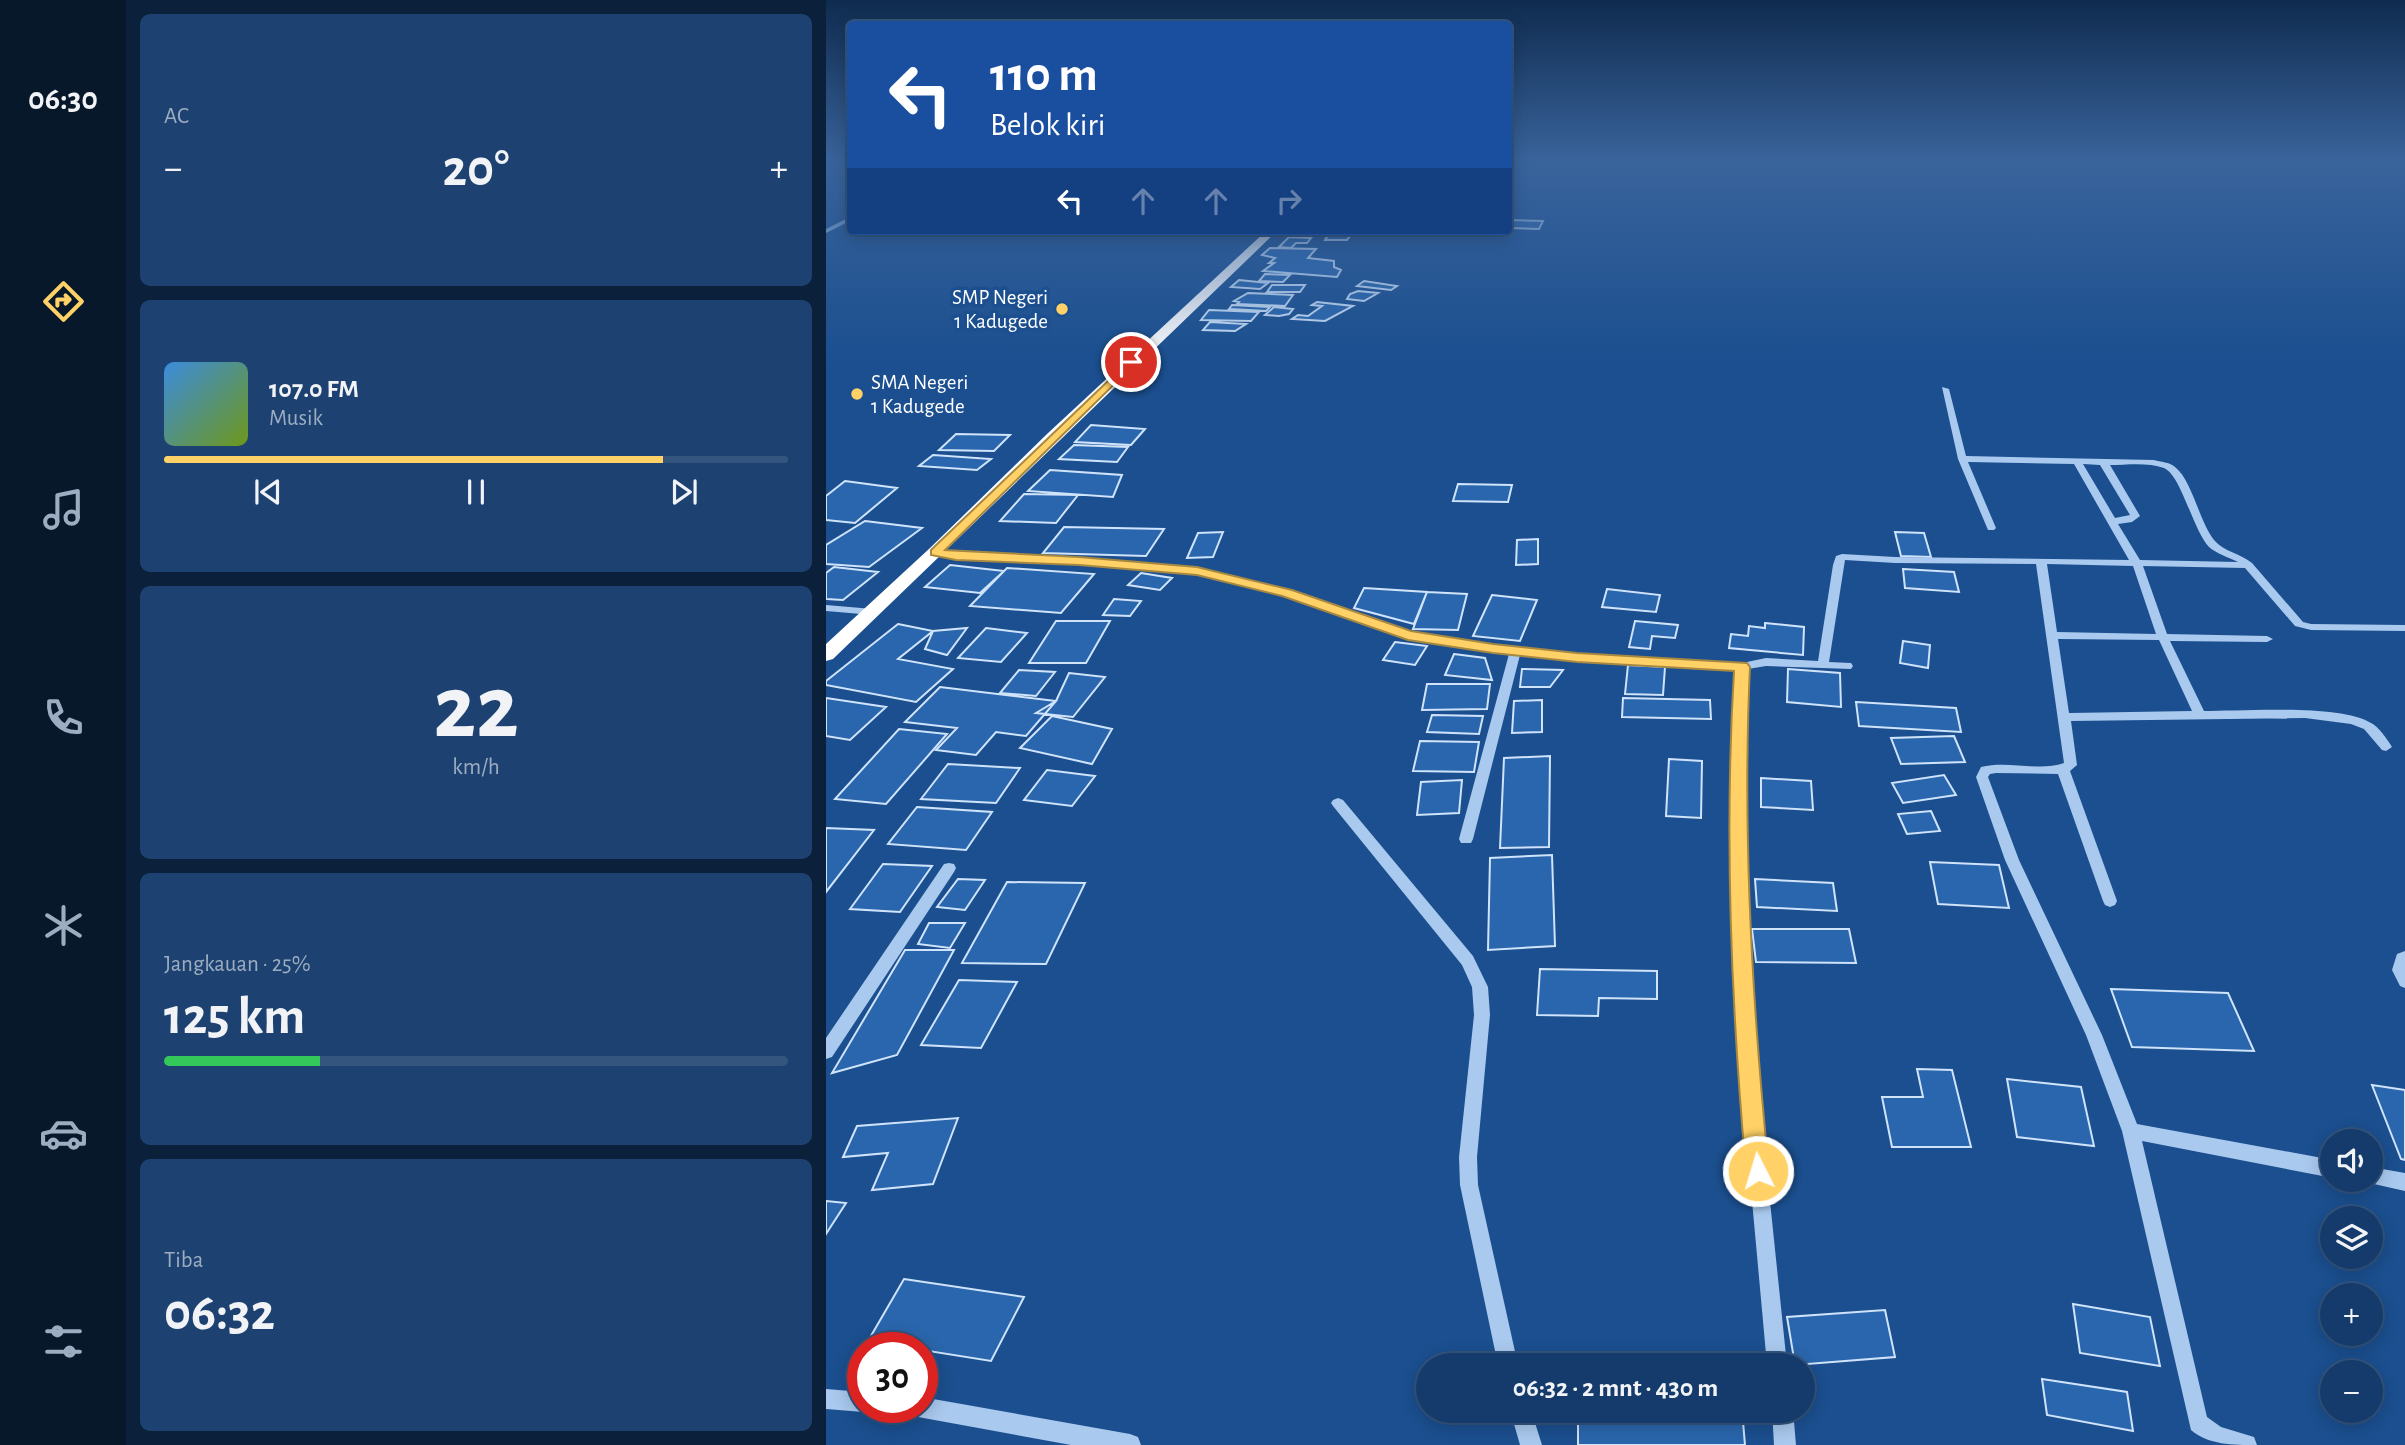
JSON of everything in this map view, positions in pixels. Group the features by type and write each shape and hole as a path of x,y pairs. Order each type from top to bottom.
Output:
{"highway":[{"path":"826,655 936,552 1052,437 1268,235"}],"street":[{"path":"1945,389 1962,459 1991,528"},
{"path":"1962,459 2154,463 2170,467 2176,473 2213,545 2241,558 2293,620 2311,627 2405,628"},
{"path":"2078,463 2137,564 2164,638 2199,714"},
{"path":"2104,463 2135,516 2129,520 2111,521"},
{"path":"936,552 956,556 1079,561 1197,571 1287,593 1408,635 1514,651 1742,667 1753,662 1847,666"},
{"path":"1823,665 1840,558 1846,556 1895,560 2248,565"},
{"path":"2041,561 2071,765 2063,769 2001,766 1986,770 1982,777 2012,860 2094,1035 2131,1131 2198,1423 2214,1434 2246,1445"},
{"path":"826,608 873,612"},
{"path":"2052,635 2267,639"},
{"path":"1466,839 1491,732 1514,651"},
{"path":"1742,667 1738,748 1746,1047 1776,1353"},
{"path":"2063,717 2305,714 2353,720 2368,726 2386,747"},
{"path":"2063,769 2110,901"},
{"path":"1338,803 1468,961 1480,987 1482,1015 1468,1157 1469,1185 1505,1353"},
{"path":"826,1052 949,868"},
{"path":"2405,957 2402,958 2400,970 2405,981"},
{"path":"2131,1131 2320,1167"},
{"path":"2383,1178 2405,1182"},
{"path":"826,1399 847,1401"},
{"path":"938,1411 1130,1445"},
{"path":"1524,1423 1531,1445"},
{"path":"1783,1423 1785,1445"}],"building":[{"path":"1512,227 1540,227 1512,228"},
{"path":"1328,235 1351,235 1347,240 1325,240"},
{"path":"1289,237 1311,238 1307,243 1296,243 1291,248 1279,247"},
{"path":"1270,248 1316,249 1308,258 1334,261 1334,267 1341,270 1337,277 1263,271 1274,263 1269,263 1275,258 1262,255"},
{"path":"1265,274 1290,275 1283,282 1259,281"},
{"path":"1239,280 1268,283 1260,289 1231,287"},
{"path":"1364,281 1397,286 1391,290 1357,286"},
{"path":"1272,285 1305,285 1300,292 1267,292"},
{"path":"1358,291 1378,293 1364,301 1347,299 1350,294"},
{"path":"1248,293 1293,295 1285,306 1237,304 1239,302 1234,301"},
{"path":"1317,302 1353,306 1325,321 1292,319 1298,315 1308,316 1322,306 1312,305"},
{"path":"1232,305 1270,307 1266,311 1229,309"},
{"path":"1274,307 1293,309 1289,314 1265,315"},
{"path":"1209,310 1259,312 1251,321 1201,320"},
{"path":"1210,322 1246,324 1235,331 1203,330"},
{"path":"1148,372 1156,376 1148,384 1129,382 1139,373"},
{"path":"1091,425 1145,429 1131,445 1075,442"},
{"path":"956,434 1010,435 994,451 939,450"},
{"path":"1074,445 1128,447 1117,462 1059,459"},
{"path":"933,455 991,459 977,470 919,466"},
{"path":"1050,470 1122,475 1113,497 1028,491"},
{"path":"845,481 897,488 855,523 826,520 826,496"},
{"path":"1458,484 1512,485 1508,502 1453,501"},
{"path":"1024,494 1078,495 1056,523 1000,521"},
{"path":"865,521 922,528 869,567 826,564 826,545"},
{"path":"1064,527 1164,529 1146,556 1043,553"},
{"path":"1223,532 1213,557 1187,558 1198,533"},
{"path":"1895,532 1924,533 1931,557 1901,556"},
{"path":"1538,539 1538,564 1516,565 1517,540"},
{"path":"950,565 1004,571 980,593 925,587"},
{"path":"834,567 878,572 843,600 826,599 826,573"},
{"path":"1007,568 1094,574 1061,613 970,606"},
{"path":"1903,569 1954,572 1959,592 1905,588"},
{"path":"1141,573 1172,578 1160,590 1128,585"},
{"path":"1364,588 1427,592 1414,624 1354,608"},
{"path":"1607,589 1660,595 1656,612 1602,607"},
{"path":"1427,592 1467,594 1458,630 1413,629"},
{"path":"1492,595 1537,600 1520,641 1473,636"},
{"path":"1114,599 1141,601 1130,616 1103,615"},
{"path":"1056,621 1110,621 1086,663 1029,663"},
{"path":"1635,621 1678,625 1675,638 1652,636 1650,649 1629,647"},
{"path":"1765,623 1804,627 1803,655 1729,648 1731,634 1748,636 1749,626 1765,628"},
{"path":"898,624 933,631 898,659 953,669 916,702 826,685 826,681"},
{"path":"967,628 947,655 925,649 933,631"},
{"path":"986,628 1027,633 1001,662 958,658"},
{"path":"1903,641 1930,645 1928,668 1900,663"},
{"path":"1395,642 1427,646 1415,665 1383,660"},
{"path":"1454,654 1485,658 1492,680 1445,675"},
{"path":"1628,665 1665,667 1663,695 1625,694"},
{"path":"1522,669 1563,670 1550,687 1520,687"},
{"path":"1788,669 1840,673 1841,707 1787,702"},
{"path":"1019,670 1055,672 1036,696 1000,693"},
{"path":"1069,673 1105,677 1073,717 1036,713 1056,701"},
{"path":"1427,684 1490,684 1487,709 1422,710"},
{"path":"940,687 1056,701 1026,736 996,732 976,755 936,750 957,728 905,722"},
{"path":"826,698 886,707 850,740 826,736"},
{"path":"1623,698 1710,700 1711,719 1622,717"},
{"path":"1542,700 1542,732 1512,733 1514,701"},
{"path":"1856,702 1956,708 1961,732 1859,726"},
{"path":"1432,715 1483,716 1479,734 1427,732"},
{"path":"1052,716 1112,729 1092,764 1020,748"},
{"path":"899,729 947,734 886,804 835,799"},
{"path":"1954,736 1965,762 1901,764 1891,738"},
{"path":"1420,741 1479,742 1474,772 1413,771"},
{"path":"1550,756 1549,847 1500,848 1504,758"},
{"path":"1669,759 1702,761 1701,818 1666,816"},
{"path":"948,764 1020,768 996,803 921,799"},
{"path":"1047,770 1095,776 1072,806 1024,800"},
{"path":"1944,775 1956,795 1903,803 1892,783"},
{"path":"1761,778 1811,781 1813,810 1761,807"},
{"path":"1462,780 1459,813 1417,815 1421,782"},
{"path":"917,807 992,812 966,850 888,844"},
{"path":"1931,811 1940,831 1907,834 1898,814"},
{"path":"826,828 874,830 826,892"},
{"path":"1552,855 1555,946 1488,950 1490,858"},
{"path":"1930,862 1999,865 2009,908 1938,904"},
{"path":"883,864 932,866 900,912 850,909"},
{"path":"958,879 985,880 965,910 937,907"},
{"path":"1755,879 1833,883 1837,911 1757,907"},
{"path":"1007,882 1085,883 1046,964 962,963"},
{"path":"929,923 965,923 950,948 918,944"},
{"path":"1752,929 1849,929 1856,963 1756,962"},
{"path":"905,950 954,950 897,1055 832,1073"},
{"path":"1540,969 1657,971 1657,999 1599,998 1598,1016 1537,1015"},
{"path":"959,980 1017,982 981,1048 921,1045"},
{"path":"2111,989 2228,993 2254,1051 2132,1047"},
{"path":"1917,1069 1952,1070 1971,1147 1892,1147 1882,1097 1923,1097"},
{"path":"2007,1079 2081,1087 2094,1146 2017,1137"},
{"path":"2372,1085 2405,1090 2405,1160 2401,1159"},
{"path":"958,1118 933,1184 872,1190 888,1153 843,1157 857,1126"},
{"path":"826,1201 846,1203 826,1234"},
{"path":"904,1279 1024,1297 991,1361 938,1353 938,1332 873,1332"},
{"path":"2073,1304 2150,1317 2160,1366 2080,1353"},
{"path":"1885,1310 1895,1357 1815,1363 1815,1353 1793,1353 1787,1317"},
{"path":"2042,1379 2127,1392 2133,1431 2047,1415"},
{"path":"1578,1423 1743,1423 1745,1445 1578,1445"}],"place":[{"name":"SMP Negeri 1 Kadugede","path":"1062,309"},
{"name":"SMA Negeri 1 Kadugede","path":"857,394"}],"route":[{"path":"1131,362 936,552 956,556 1079,561 1197,571 1287,593 1408,635 1493,649 1742,667 1738,748 1743,972 1746,1047 1758,1171"}]}
